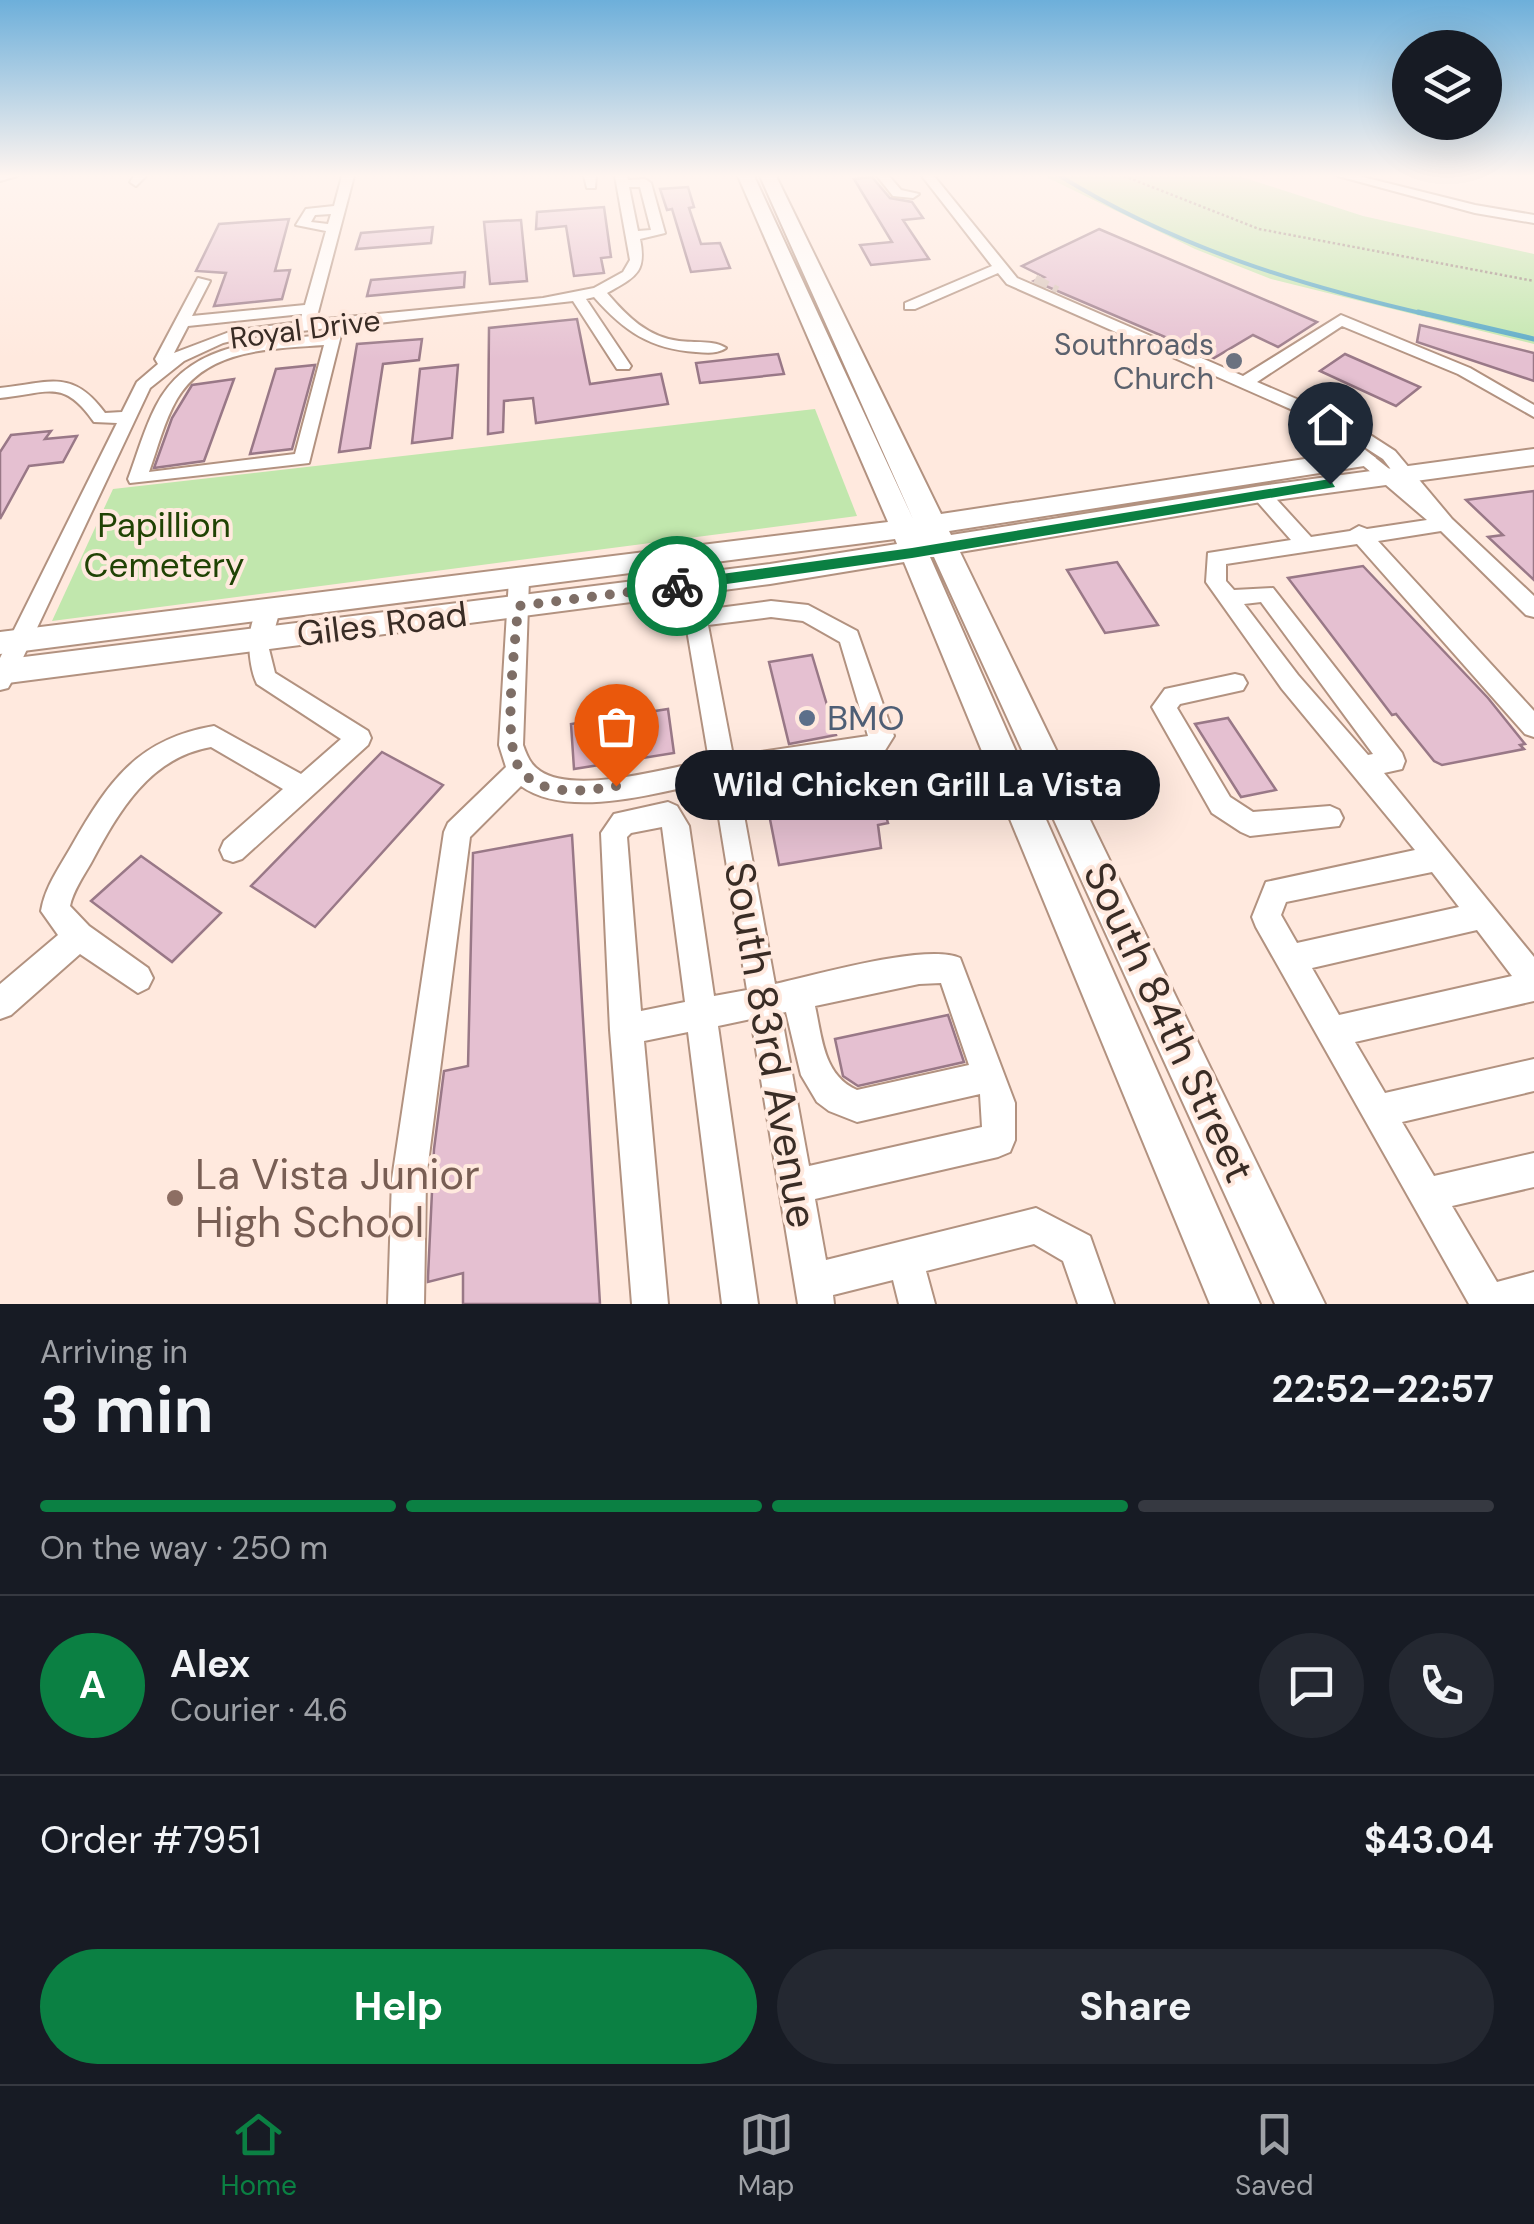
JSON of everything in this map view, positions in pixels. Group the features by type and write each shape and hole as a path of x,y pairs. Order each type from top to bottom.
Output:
{"main road":[{"path":"774,237 849,400 924,538"},
{"path":"794,237 924,538"},
{"name":"Giles Road","path":"5,662 260,639 519,593 1261,494 1534,436"},
{"name":"Giles Road","path":"924,538 1386,466 1534,457"},
{"name":"South 84th Street","path":"924,538 1235,1304"},
{"name":"South 84th Street","path":"924,538 1300,1304"},
{"name":"Giles Road","path":"5,662 269,610 519,593"}],"street":[{"path":"315,237 324,246"},
{"path":"182,322 304,315 328,237"},
{"name":"Royal Drive","path":"5,662 142,388 166,364 224,344 278,336 304,315 335,331 578,298 629,276 637,260 635,237"},
{"path":"977,237 1012,280 1344,426 1534,609"},
{"path":"910,306 1002,268 1034,282"},
{"path":"166,364 164,359 204,281"},
{"path":"598,292 638,336 680,347 718,348"},
{"path":"1056,293 1068,306"},
{"path":"578,298 623,366"},
{"path":"1242,384 1341,320 1464,371 1534,412"},
{"path":"96,485 304,459 335,331 278,336"},
{"path":"137,479 176,386 224,344"},
{"path":"0,394 68,386 84,396 100,418 128,417"},
{"path":"142,388 176,386"},
{"path":"1261,494 1304,541"},
{"path":"1332,1032 1534,983 1438,858 1359,767 1228,600 1216,582 1215,558 1304,541 1445,524"},
{"path":"1358,534 1534,727"},
{"path":"519,593 511,745 520,770 543,786 580,792 722,768"},
{"path":"1228,600 1266,593 1393,761 1359,767"},
{"path":"234,850 360,738 270,684 259,659 260,639 269,610"},
{"name":"South 83rd Avenue","path":"722,768 875,745 882,736 849,637 808,613 772,610 696,618 722,768 763,1004 796,1186 814,1293"},
{"path":"1235,683 1173,696 1164,707 1221,806 1250,824 1330,818"},
{"path":"138,978 78,936 55,911 58,897 131,775 172,744 214,736 305,789"},
{"path":"406,1304 409,1179 457,832 520,770"},
{"path":"650,1304 626,1030 614,832 622,822 668,814 676,826 740,1304"},
{"path":"1438,858 1276,890 1266,917 1488,1303 1534,1290"},
{"path":"1290,959 1483,916"},
{"path":"0,1004 78,936"},
{"path":"626,1030 918,969 950,968 999,1103 998,1140 796,1186"},
{"path":"798,996 816,1081 837,1102 858,1106 990,1076"},
{"path":"1378,1111 1534,1076"},
{"path":"1426,1195 1534,1170"},
{"path":"814,1293 905,1258 1036,1226 1077,1249 1096,1304"},
{"path":"905,1258 917,1304"}],"path":[{"path":"1301,237 1534,280"}],"green space":[{"path":"1170,237 1457,237 1534,254 1534,344 1271,279"},
{"name":"Papillion Cemetery","path":"815,409 857,516 52,621 113,489"}],"building":[{"path":"213,237 284,237 275,271 290,270 282,299 214,306 226,273 196,271"},
{"path":"360,237 432,237 431,243 356,249"},
{"path":"485,237 523,237 527,281 490,284"},
{"path":"568,237 608,237 611,257 601,258 604,273 574,276"},
{"path":"680,237 699,237 701,244 720,243 730,268 691,272"},
{"path":"889,237 914,237 929,259 871,265 860,245 892,242"},
{"path":"1083,237 1117,237 1317,322 1278,347 1253,335 1214,358 1034,281 1044,277 1022,266"},
{"path":"465,272 464,287 367,296 371,280"},
{"path":"577,319 590,384 661,374 668,404 536,423 533,398 504,401 503,432 488,434 489,328"},
{"path":"1420,325 1534,353 1534,381 1417,342"},
{"path":"422,339 419,360 383,364 370,448 339,452 357,344"},
{"path":"778,354 784,374 700,383 696,363"},
{"path":"1345,354 1420,387 1396,406 1320,371"},
{"path":"315,365 292,449 250,454 276,369"},
{"path":"458,365 452,438 412,443 420,369"},
{"path":"234,379 204,461 154,468 172,418 192,385"},
{"path":"51,431 45,439 77,436 63,462 29,466 0,519 0,452 11,435"},
{"path":"1534,491 1534,580 1488,537 1503,535 1466,500"},
{"path":"1117,562 1158,625 1105,633 1067,570"},
{"path":"1363,566 1488,698 1525,744 1520,745 1524,749 1442,765 1434,761 1396,714 1392,715 1288,578"},
{"path":"812,655 836,735 789,744 769,662"},
{"path":"668,709 674,753 574,769 571,724"},
{"path":"1228,718 1276,790 1241,797 1195,724"},
{"path":"382,752 443,785 315,927 251,886"},
{"path":"860,789 864,804 883,806 888,823 878,825 881,848 779,865 767,804"},
{"path":"572,835 600,1304 463,1304 463,1273 428,1282 428,1277 434,1149 444,1071 468,1066 473,853"},
{"path":"141,856 221,913 172,962 91,901"},
{"path":"948,1015 964,1062 858,1086 843,1076 835,1039"}],"waterway":[{"path":"1179,237 1285,277 1429,315"},
{"path":"1418,312 1534,339"}],"tunnel":[{"path":"1034,281 1056,293"}],"way so far":[{"path":"616,786 580,792 543,786 520,770 511,745 518,606 677,586"}],"place":[{"name":"Southroads Church","path":"1234,361"},
{"name":"BMO","path":"807,718"},
{"name":"Wild Chicken Grill La Vista","path":"616,786"},
{"name":"La Vista Junior High School","path":"175,1198"}],"route":[{"path":"677,586 912,553 1330,484"}]}
